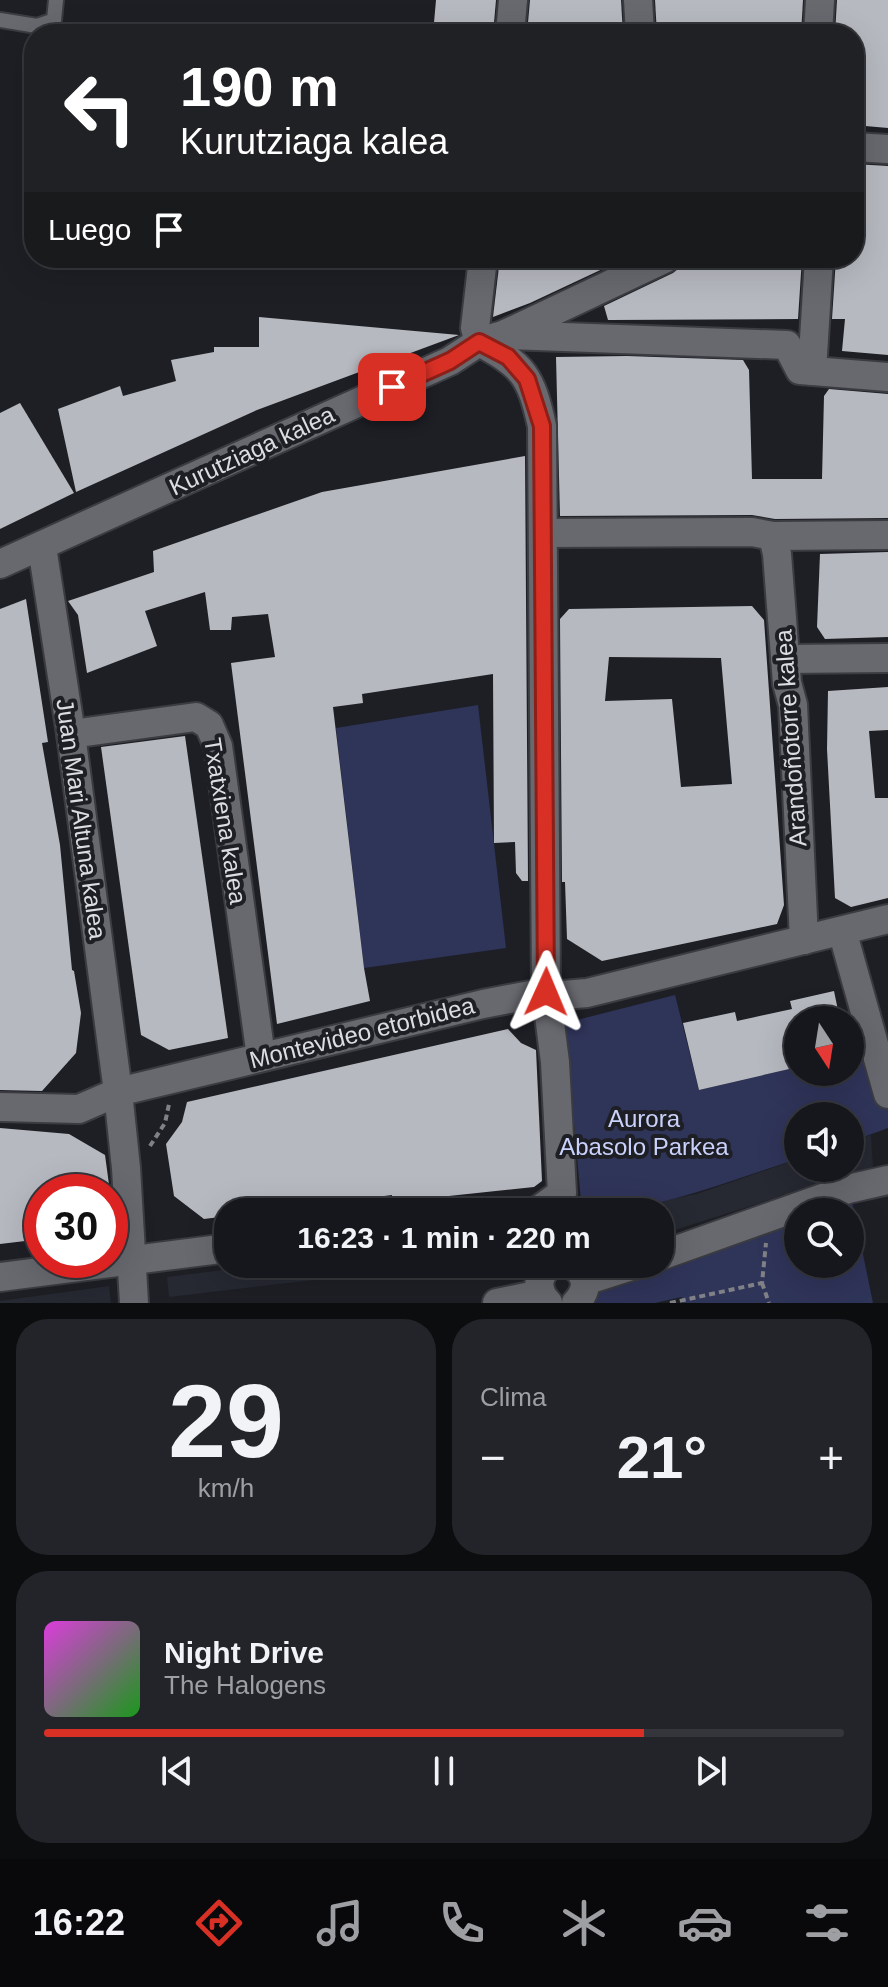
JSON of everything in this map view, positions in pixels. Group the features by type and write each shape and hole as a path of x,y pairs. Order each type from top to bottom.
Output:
{"street":[{"path":"511,24 513,0"},
{"path":"638,0 639,24"},
{"path":"819,24 820,0"},
{"path":"864,148 888,149"},
{"path":"482,268 475,328 491,338 527,379 542,426 546,992 555,1062 562,1193 555,1198"},
{"name":"Kurutziaga kalea","path":"0,564 450,361 491,338 644,268"},
{"path":"812,371 818,268"},
{"path":"491,338 787,345 800,370 888,377"},
{"path":"544,533 888,535"},
{"name":"Arandoñotorre kalea","path":"773,536 787,683 793,705 804,940"},
{"name":"Juan Mari Altuna kalea","path":"42,547 71,734 118,1092 134,1303"},
{"path":"785,659 888,658"},
{"name":"Txatxiena kalea","path":"71,734 196,717 209,725 218,746 261,1057"},
{"name":"Montevideo etorbidea","path":"79,1109 118,1092 483,1004 546,992 563,995 587,993 888,919"},
{"path":"845,941 888,1094"},
{"path":"111,1044 146,1086"},
{"path":"0,1107 79,1109 123,1140"},
{"path":"823,1198 888,1180"},
{"path":"674,1251 784,1212"},
{"path":"0,1277 214,1250"},
{"path":"497,1303 544,1298 538,1284 540,1278"}],"lane":[{"path":"43,24 54,20 56,0"},
{"path":"0,20 25,24"}],"path":[{"path":"769,1303 762,1283 766,1244 772,1229 784,1214"},
{"path":"674,1303 762,1283"}],"shaded area":[{"path":"871,1135 873,1167 864,1170 864,1137"},
{"path":"784,1164 784,1182 826,1182 674,1230 674,1198 697,1194"},
{"path":"214,1271 214,1278 331,1278 169,1297 167,1277"},
{"path":"109,1286 111,1303 0,1303 0,1301"}],"green space":[{"path":"478,705 506,948 364,968 336,728"},
{"name":"Aurora Abasolo Parkea","path":"675,995 699,1090 784,1070 784,1086 864,1086 864,1051 875,1048 888,1094 888,1128 864,1137 864,1102 784,1102 784,1164 674,1198 581,1198 565,1023"},
{"path":"784,1224 784,1278 864,1278 864,1259 873,1303 683,1303 682,1297 655,1303 594,1303 601,1284 619,1278 674,1278 674,1260"}],"building":[{"path":"436,0 496,0 494,24 434,24"},
{"path":"530,0 621,0 622,24 528,24"},
{"path":"655,0 803,0 802,24 656,24"},
{"path":"837,0 888,0 888,128 864,126 864,24 836,24"},
{"path":"864,165 888,166 888,355 842,351 845,319 832,319 835,268 864,268"},
{"path":"499,268 605,268 530,303 493,317"},
{"path":"679,268 801,268 798,319 608,320 604,306"},
{"path":"259,317 459,335 257,410 76,492 58,409 120,386 123,396 176,381 171,360 214,352 214,347 259,347"},
{"path":"556,357 743,360 749,370 752,479 822,479 824,396 829,389 888,394 888,518 560,516"},
{"path":"20,403 74,493 0,529 0,413"},
{"path":"525,456 528,881 522,881 516,873 515,842 494,843 493,674 362,694 363,703 333,707 370,1001 277,1024 231,663 275,657 268,614 232,617 231,630 210,630 205,592 145,611 157,646 87,673 78,615 68,601 154,572 153,551 322,492"},
{"path":"888,552 888,637 825,639 817,627 820,554"},
{"path":"26,599 48,742 42,743 60,845 72,970 81,1013 76,1053 42,1091 0,1090 0,609"},
{"path":"752,606 764,620 784,905 777,924 602,961 567,939 565,882 562,882 560,619 569,609","holes":["609,657 721,658 732,784 681,787 672,699 605,701"]},
{"path":"888,687 888,730 869,731 875,798 888,798 888,898 851,907 835,898 827,749 828,691"},
{"path":"185,736 228,1038 169,1050 141,1035 101,747"},
{"path":"834,991 837,1006 791,1006 790,1001"},
{"path":"784,1011 784,1070 699,1090 683,1023 735,1012 737,1021"},
{"path":"508,1029 521,1043 536,1050 542,1181 534,1187 430,1198 392,1198 392,1195 368,1198 214,1198 214,1218 204,1219 174,1196 166,1144 182,1122 187,1102"},
{"path":"0,1128 69,1134 105,1155 108,1174 24,1174 24,1241 0,1244"}],"route":[{"path":"392,387 450,361 479,342 508,357 527,379 542,426 546,992"}]}
